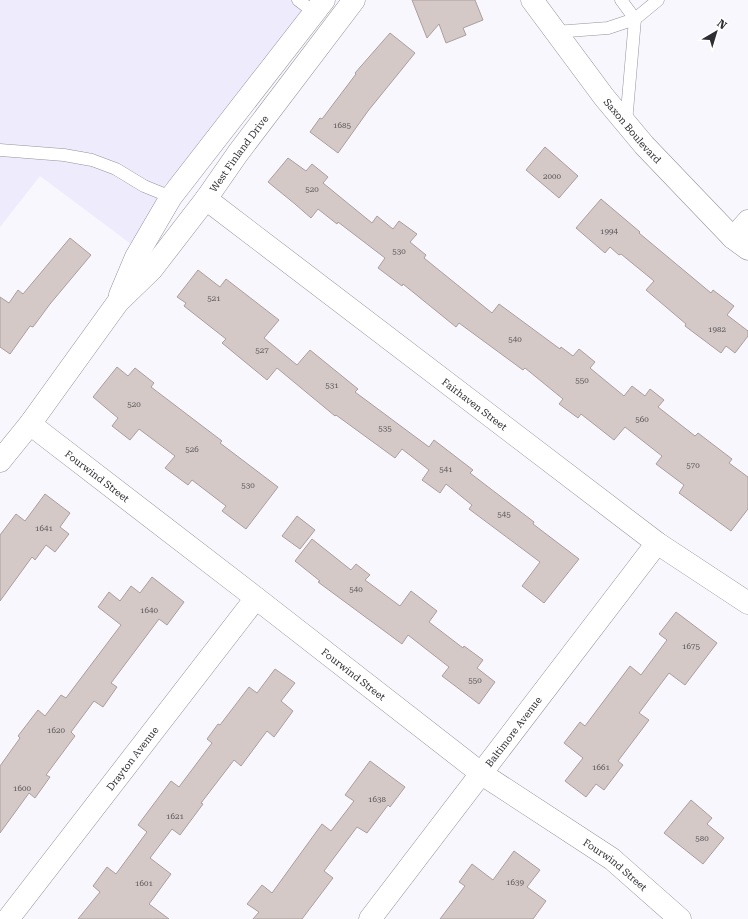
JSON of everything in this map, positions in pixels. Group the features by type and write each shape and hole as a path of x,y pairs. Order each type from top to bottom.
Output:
{"street":[{"name":"West Finland Drive","path":"0,461 30,424 118,302 152,269 206,199 238,152 354,0"},
{"name":"Saxon Boulevard","path":"532,0 604,97 649,151 741,243"},
{"name":"West Finland Drive","path":"118,302 136,257 171,197 312,4"},
{"path":"171,197 189,203 206,199"},
{"name":"Fairhaven Street","path":"206,199 657,543 748,604"},
{"path":"741,243 748,221"},
{"name":"Fourwind Street","path":"30,424 482,774 612,859 680,919"},
{"name":"Baltimore Avenue","path":"370,919 657,543"},
{"name":"Drayton Avenue","path":"8,919 256,598"}],"lane":[{"path":"621,0 635,19 626,124"},
{"path":"555,32 608,28 635,19 658,0"},
{"path":"1,152 64,155 92,160 116,169 144,186 171,197"}],"shaded area":[{"path":"0,0 311,0 169,183 165,184 162,192 156,200 157,201 131,244 40,176 0,227"}],"building":[{"path":"412,0 475,0 483,20 463,28 466,35 446,43 439,24 427,38"},
{"path":"390,33 415,53 368,111 338,153 310,132 320,118 322,119 356,74 355,73"},
{"path":"545,147 578,176 559,198 526,170"},
{"path":"288,158 306,171 312,164 328,177 323,183 372,223 377,216 393,229 399,221 417,234 410,242 426,255 424,258 492,313 499,304 560,349 561,347 573,356 579,349 595,362 590,368 624,396 632,386 645,396 650,389 664,400 658,407 695,436 698,433 732,459 729,463 748,477 748,509 731,531 679,493 684,485 656,464 662,456 625,427 614,440 581,414 578,418 559,404 563,399 525,368 523,370 459,323 456,327 403,284 402,286 378,268 385,258 338,222 337,224 318,209 311,218 268,182"},
{"path":"601,199 711,293 713,290 734,306 727,315 748,331 748,336 735,353 726,346 721,353 685,326 686,324 646,290 654,281 610,247 605,253 576,228"},
{"path":"70,238 91,255 33,327 30,326 10,354 0,347 0,297 9,303 18,290 23,294"},
{"path":"198,270 220,287 226,279 279,320 264,338 297,365 310,350 358,389 355,392 429,447 434,440 473,470 470,473 579,559 544,603 522,586 540,562 469,509 472,505 446,484 440,493 422,480 429,470 402,449 395,458 336,415 335,416 277,368 267,380 222,343 226,339 184,306 186,303 177,297"},
{"path":"117,367 128,376 135,368 154,383 151,387 222,441 220,443 278,487 246,529 222,511 226,506 192,480 188,485 165,468 175,456 139,429 130,440 112,426 118,418 93,397"},
{"path":"45,494 70,513 60,527 69,534 55,552 46,545 35,560 32,557 0,601 0,535 16,514 25,521"},
{"path":"297,516 315,530 300,549 282,536"},
{"path":"312,539 351,570 356,564 370,575 365,580 400,606 411,591 437,611 429,622 463,648 464,646 483,660 477,668 495,682 479,704 442,676 449,667 408,635 402,644 318,582 320,581 295,561"},
{"path":"152,577 184,602 167,625 159,619 111,683 117,687 103,707 94,701 71,732 75,736 46,775 50,777 35,798 29,793 0,833 0,766 20,738 18,736 38,710 45,716 61,695 66,698 121,625 98,607 109,592 120,601 131,586 140,593"},
{"path":"676,612 717,643 685,685 669,673 639,713 649,720 618,761 623,765 604,790 596,784 586,797 565,781 583,758 564,743 580,722 585,726 630,666 641,675 667,640 659,634"},
{"path":"275,669 295,683 281,701 293,711 274,737 267,731 241,766 234,760 201,803 203,804 180,835 172,829 150,858 171,874 149,904 169,919 78,919 100,892 93,886 107,867 116,874 147,832 138,825 171,781 179,787 212,743 207,739 218,724 220,725 249,687 257,693"},
{"path":"370,761 405,787 390,807 388,805 367,833 357,827 324,871 333,878 302,919 253,919 259,912 247,904 262,885 272,893 322,824 331,831 354,801 345,795"},
{"path":"691,800 712,818 707,824 724,838 703,864 664,833"},
{"path":"514,851 540,870 527,887 546,901 533,919 440,919 465,886 459,882 472,864 493,880"}]}
